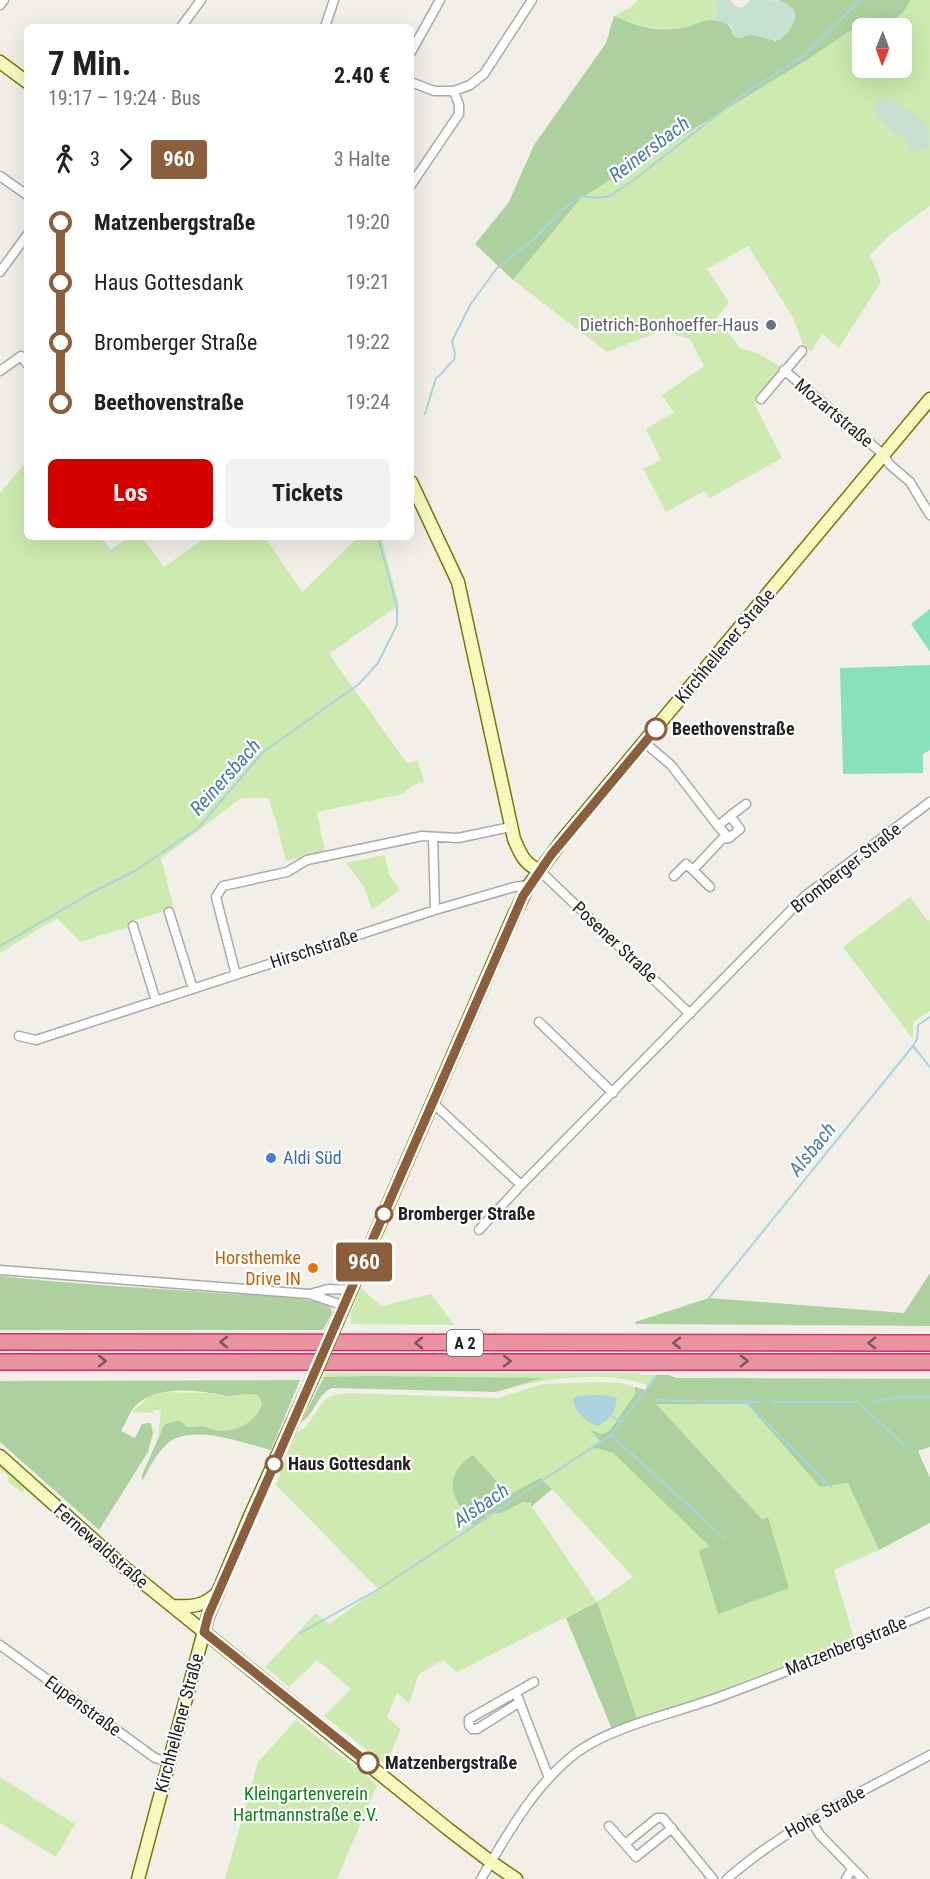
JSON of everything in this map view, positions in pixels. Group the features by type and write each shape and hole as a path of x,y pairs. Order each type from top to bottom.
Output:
{"highway":[{"name":"A 2","path":"0,1342 930,1343"},
{"name":"A 2","path":"0,1362 930,1362"}],"main road":[{"path":"0,62 24,80"},
{"name":"Kirchhellener Straße","path":"138,1879 204,1632 218,1591 345,1306 513,915 529,885 644,742 930,399"},
{"path":"414,488 458,582 514,839 524,860 529,866 539,870"},
{"name":"Fernewaldstraße","path":"0,1456 96,1543 172,1606 490,1862 516,1879"},
{"path":"172,1606 187,1607 201,1604 218,1591"}],"street":[{"path":"0,5 4,0"},
{"path":"183,24 201,0"},
{"path":"326,24 334,0"},
{"path":"414,47 440,0"},
{"path":"414,83 434,91 454,91 470,85 484,74 532,0"},
{"path":"414,181 459,114 459,105 454,91"},
{"path":"0,177 24,193"},
{"path":"0,272 24,239"},
{"path":"20,245 24,249"},
{"path":"760,399 802,351"},
{"path":"0,371 24,353"},
{"name":"Mozartstraße","path":"784,370 884,455 889,464 910,482 930,515"},
{"path":"644,742 671,765 729,838"},
{"name":"Bromberger Straße","path":"479,1230 805,896 930,802"},
{"path":"718,826 746,804"},
{"path":"693,870 722,839 729,838 740,829 730,816"},
{"path":"236,975 216,897 223,886 287,872 307,860 422,836 458,838 511,827"},
{"path":"433,837 435,910"},
{"path":"674,876 686,864 710,887"},
{"name":"Posener Straße","path":"539,870 690,1014"},
{"name":"Hirschstraße","path":"20,1036 36,1040 435,910 514,887 529,885"},
{"path":"169,912 193,989"},
{"path":"133,926 156,1001"},
{"path":"539,1022 613,1093"},
{"path":"433,1103 521,1185"},
{"path":"0,1270 309,1294 345,1306"},
{"path":"309,1294 328,1289 351,1290"},
{"name":"Matzenbergstraße","path":"481,1879 520,1815 549,1778 577,1752 600,1739 719,1697 930,1612"},
{"name":"Eupenstraße","path":"0,1645 155,1758 169,1762"},
{"path":"520,1702 477,1729 472,1729 469,1725 469,1719 534,1682"},
{"path":"515,1692 549,1778"},
{"name":"Hohe Straße","path":"727,1879 768,1845 810,1819 930,1755"},
{"path":"625,1844 660,1816 713,1879"},
{"path":"810,1819 820,1835 862,1879"},
{"path":"609,1826 636,1857 672,1828"},
{"path":"846,1879 852,1869"}],"green space":[{"path":"638,0 714,0 718,11 716,21 684,28 666,29 640,25 614,16 631,7"},
{"path":"714,0 730,0 735,6 742,8 751,0 780,1 793,9 795,19 790,30 780,40 751,34 737,38 734,36 732,26 715,19 718,11"},
{"path":"778,0 910,0 897,18 852,18 852,30 810,58 581,198 513,280 475,244 509,202 534,145 606,43 614,16 642,26 662,29 685,27 708,20 718,21 727,24 733,35 739,38 751,34 776,41 795,14 786,4"},
{"path":"910,0 930,0 930,206 890,235 870,255 881,282 839,348 822,334 811,352 804,347 792,316 748,246 707,269 729,302 717,318 740,348 758,353 782,368 754,403 782,458 710,498 704,491 666,512 643,469 661,460 646,429 674,412 662,395 704,366 690,339 661,331 607,352 513,280 581,198 810,58 852,30 852,78 912,78 912,18 896,18"},
{"path":"887,99 900,105 926,124 929,148 923,151 913,151 906,138 882,122 874,106 877,100"},
{"path":"24,465 24,540 103,540 111,550 124,540 144,540 164,567 202,540 267,540 302,592 355,540 382,540 399,605 329,654 407,763 418,761 424,782 414,785 402,794 317,812 325,852 286,861 268,798 241,798 161,859 174,908 133,921 131,926 80,942 58,919 0,953 0,493"},
{"path":"930,609 930,652 911,624"},
{"path":"930,665 930,750 923,754 923,773 843,774 840,668"},
{"path":"385,855 389,875 400,890 372,910 364,887 346,863"},
{"path":"910,897 928,921 930,920 930,1011 913,1022 913,1039 843,947"},
{"path":"930,1273 930,1326 636,1324 635,1322 709,1298 904,1313"},
{"path":"0,1276 87,1284 283,1296 320,1303 331,1308 332,1313 323,1330 0,1330"},
{"path":"361,1288 381,1306 431,1294 454,1325 351,1324 351,1312"},
{"path":"326,1373 639,1373 640,1375 658,1375 649,1386 616,1378 575,1377 535,1382 501,1391 541,1378 323,1378"},
{"path":"658,1375 669,1375 676,1378 930,1379 930,1447 918,1451 930,1478 930,1523 879,1550 848,1483 820,1487 747,1404 656,1404 762,1519 768,1517 789,1588 718,1614 699,1551 709,1546 613,1453 597,1448 590,1449 601,1442 590,1430 602,1434 610,1430 635,1394 635,1387 646,1390"},
{"path":"324,1377 542,1378 496,1392 332,1388 322,1395 310,1415 301,1422"},
{"path":"300,1380 271,1450 217,1436 188,1435 176,1438 162,1449 142,1481 142,1475 164,1425 177,1421 187,1427 205,1426 215,1430 230,1430 249,1422 255,1417 262,1404 258,1395 225,1396 215,1393 180,1391 158,1393 139,1403 132,1410 121,1431 135,1438 142,1424 151,1423 153,1433 148,1452 99,1530 0,1442 0,1381"},
{"path":"594,1382 622,1383 635,1387 635,1394 610,1430 602,1434 592,1431 601,1442 592,1448 600,1448 613,1453 709,1546 718,1614 767,1517 763,1520 655,1404 747,1404 820,1487 848,1482 879,1550 834,1570 854,1639 719,1694 638,1721 596,1602 457,1672 443,1660 419,1674 409,1704 397,1693 387,1717 401,1729 386,1765 324,1716 351,1689 317,1660 289,1687 265,1667 316,1613 329,1624 378,1589 276,1485 294,1434 306,1427 324,1400 335,1395 347,1393 498,1398 542,1384","holes":["539,1478 552,1489 633,1577 597,1602 528,1501 493,1515 487,1514 509,1495"]},
{"path":"159,1392 211,1393 223,1396 258,1395 262,1404 255,1417 237,1428 222,1431 203,1426 187,1427 182,1422 176,1421 164,1425 158,1436 161,1410 154,1410 153,1413 132,1412 150,1396"},
{"path":"473,1455 509,1495 540,1478 552,1489 531,1507 531,1503 524,1502 500,1513 487,1515 474,1526 460,1507 453,1489 456,1472"},
{"path":"0,1465 25,1488 24,1491 22,1492 8,1482 9,1477 0,1469"},
{"path":"597,1602 638,1721 612,1729 566,1618"},
{"name":"Kleingartenverein Hartmannstraße e.V.","path":"296,1720 377,1785 337,1879 225,1879 258,1762"},
{"path":"0,1777 75,1824 56,1857 0,1823"}],"water":[{"path":"599,1395 617,1398 611,1415 597,1426 582,1416 573,1400 577,1396"}],"waterway":[{"name":"Reinersbach","path":"425,414 436,378 454,360 452,341 470,305 497,268 533,240 563,209 581,196 597,198 610,196 744,94 805,55 860,0"},
{"name":"Reinersbach","path":"0,946 93,892 135,871 198,828 262,753 359,684 378,663 397,625 397,607 379,540"},
{"name":"Alsbach","path":"709,1298 913,1046 917,1039 918,1025 930,1017"},
{"path":"913,1046 930,1067"},
{"name":"Alsbach","path":"300,1633 379,1589 611,1435 657,1375"},
{"path":"873,1402 898,1397 930,1397"},
{"path":"656,1400 694,1401"},
{"path":"703,1401 762,1402"},
{"path":"745,1401 831,1487"},
{"path":"772,1402 858,1402 905,1446"},
{"path":"611,1415 620,1422"},
{"path":"611,1435 724,1538"}],"bus line":[{"name":"960","path":"368,1763 204,1632 208,1616 250,1516 340,1318 513,915 539,870 656,729"}],"place":[{"name":"Dietrich-Bonhoeffer-Haus","path":"771,325"},
{"name":"Beethovenstraße","path":"656,729"},
{"name":"Aldi Süd","path":"271,1158"},
{"name":"Bromberger Straße","path":"384,1214"},
{"name":"Horsthemke Drive IN","path":"313,1268"},
{"name":"Haus Gottesdank","path":"274,1464"},
{"name":"Matzenbergstraße","path":"368,1763"}]}
